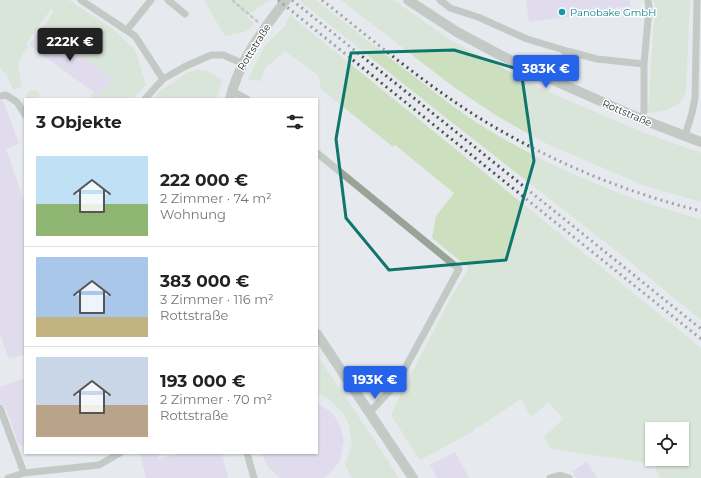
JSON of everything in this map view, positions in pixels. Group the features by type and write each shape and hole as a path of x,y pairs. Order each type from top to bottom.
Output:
{"street":[{"name":"Rottstraße","path":"231,95 236,76 242,63 265,27 286,0"},
{"name":"Rottstraße","path":"408,0 457,32 500,55 641,119 701,142"},
{"path":"318,335 413,478"}],"lane":[{"path":"81,0 135,36 163,79"},
{"path":"168,0 185,14"},
{"path":"440,0 450,8 478,17 527,39 597,59 644,64"},
{"path":"641,119 644,111 644,64 649,8 648,0"},
{"path":"685,136 695,98 697,0"},
{"path":"127,30 148,1"},
{"path":"555,81 567,51"},
{"path":"145,98 163,79 184,67 212,55 223,55 242,63"},
{"path":"0,96 6,95 17,102 24,113"},
{"path":"231,95 243,98"},
{"path":"318,155 459,269 397,382 370,412"},
{"path":"0,408 24,473"},
{"path":"8,478 24,473 99,465 118,454"},
{"path":"247,454 254,478"},
{"path":"550,478 560,475 569,478"}],"path":[{"path":"232,0 265,27"}],"highlighted area":[{"path":"454,50 521,70 534,161 506,260 389,270 346,218 336,139 351,53"}],"green space":[{"path":"0,0 69,0 114,30 135,50 146,85 134,98 90,98 93,92 99,96 111,79 42,28 54,11 51,9 26,44 29,47 22,55 18,64 22,85 19,88 13,90 6,73 3,73 0,65"},
{"path":"204,0 270,0 246,16 254,24 245,32 225,36"},
{"path":"316,0 456,108 512,144 564,170 618,193 701,219 701,320 619,253 300,1"},
{"path":"341,0 394,0 449,39 542,89 647,134 701,153 701,202 643,185 543,142 497,116 455,88"},
{"path":"654,0 690,0 686,92 680,102 671,108 660,112 648,113 655,6"},
{"path":"290,15 701,348 701,478 660,478 655,466 689,466 689,422 645,422 645,463 551,449 544,437 563,419 549,402 531,417 521,399 479,427 478,426 474,429 474,431 420,460 391,415 453,294 469,268 432,238 436,216 454,193 395,145 393,147 321,89 318,75 285,51 265,68 260,81 248,79 266,45 284,27"},
{"path":"199,70 209,71 222,80 217,98 153,98 162,89 179,79 187,72"},
{"path":"34,90 40,93 38,98 25,98 28,92"},
{"path":"318,356 399,478 352,478 345,465 352,443 349,426 344,414 329,399 318,394"}],"building":[{"name":"Panobake GmbH","path":"526,0 630,0 630,6 596,11 597,13 529,22"},
{"path":"42,28 112,79 99,96 29,45"},
{"path":"3,100 19,144 6,149 24,201 24,354 9,359 0,334 0,101"},
{"path":"24,378 24,447 18,443 5,406 0,403 0,387"},
{"path":"318,404 331,412 341,428 344,441 340,460 332,471 324,478 280,478 269,468 262,454 318,454"},
{"path":"455,452 469,478 437,478 430,465"},
{"path":"140,454 158,454 159,459 180,454 222,454 228,478 146,478"},
{"path":"587,462 597,478 576,478 572,471"}],"railway":[{"path":"278,0 701,339"},
{"path":"292,0 701,329"},
{"path":"322,0 396,59 453,101 499,130 526,145 583,172 642,194 701,211"}],"place":[{"name":"Panobake GmbH","path":"562,12"}]}
